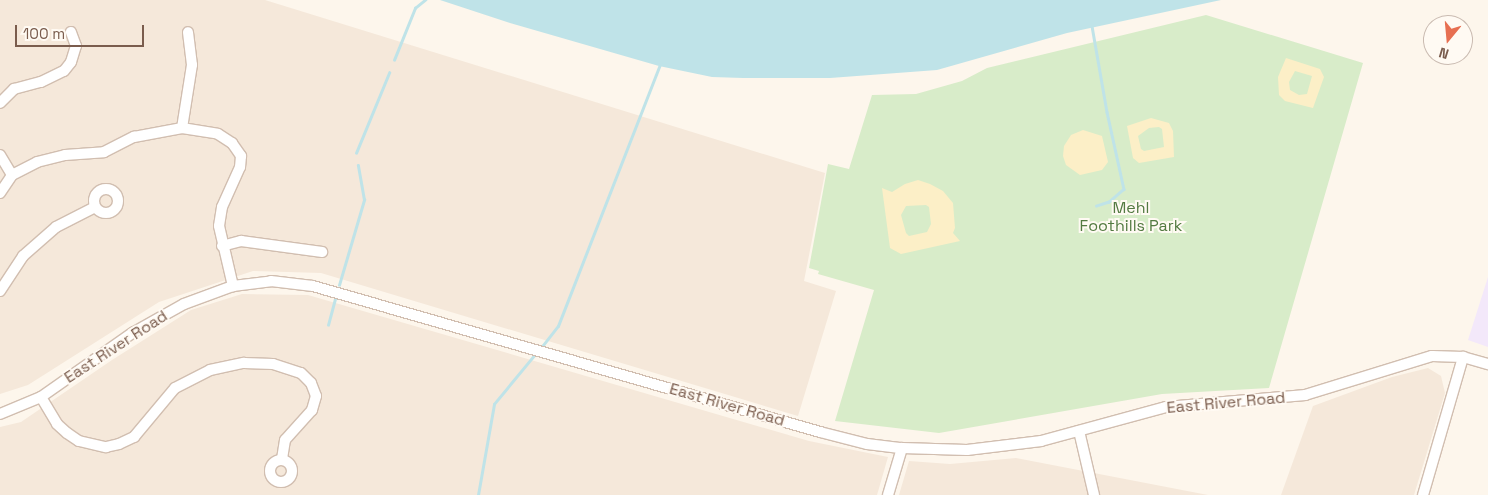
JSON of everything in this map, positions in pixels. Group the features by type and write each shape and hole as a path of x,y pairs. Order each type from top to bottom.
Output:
{"street":[{"path":"0,102 14,90 41,82 64,71 71,62 76,46 71,32"},
{"path":"182,128 192,65 188,32"},
{"path":"0,193 12,175 37,162 65,155 104,152 134,137 182,128 218,134 232,143 241,156 240,167 222,207 219,226 222,246 233,286"},
{"path":"0,155 12,175"},
{"path":"0,291 23,256 56,227 95,207"},
{"path":"222,246 241,241 322,252"},
{"name":"East River Road","path":"0,414 41,397 158,317 208,294 233,286 272,281 314,286 820,432 867,444 902,448 967,450 1041,441 1166,407 1194,403 1272,400 1305,395 1432,356 1464,357 1488,364"},
{"path":"1423,495 1464,357"},
{"path":"41,397 58,424 67,433 79,441 106,447 120,444 134,437 175,388 210,370 244,363 273,364 301,373 311,382 316,396 312,410 285,440 282,459"},
{"path":"1079,430 1094,495"},
{"path":"888,495 902,448"}],"shaded area":[{"path":"0,0 265,0 825,173 804,281 836,291 798,416 321,273 253,271 159,302 28,385 0,394"},
{"path":"1488,277 1488,347 1468,340"},
{"path":"242,294 308,295 809,441 888,457 877,495 0,495 0,427 21,422 112,360 191,310"},
{"path":"1428,368 1441,376 1445,393 1414,495 1281,495 1313,406 1392,377"},
{"path":"1016,458 1208,495 899,495 909,461 950,464"}],"green space":[{"name":"Mehl Foothills Park","path":"1206,15 1363,63 1269,388 1162,394 939,433 835,421 874,290 818,274 819,271 809,268 828,164 849,169 872,95 916,94 962,81 987,68"}],"sand":[{"path":"1286,58 1320,69 1324,77 1313,108 1285,101 1279,95 1278,77","holes":["1295,71 1312,76 1307,94 1299,95 1290,90 1289,82"]},
{"path":"1151,118 1169,123 1173,131 1174,157 1139,163 1133,158 1127,126","holes":["1159,127 1162,129 1164,147 1144,151 1141,149 1138,136 1149,128"]},
{"path":"1083,130 1102,136 1108,162 1102,170 1080,175 1066,165 1063,156 1064,146 1071,135"},
{"path":"918,180 943,191 953,203 955,228 953,233 960,241 901,254 890,248 882,188 892,192 905,184","holes":["926,205 929,207 931,224 927,232 909,236 906,233 901,215 906,206"]}],"water":[{"path":"440,0 1221,0 1067,33 937,70 830,78 743,78 712,77 659,66 510,23"}],"waterway":[{"path":"394,60 415,8 425,0"},
{"path":"1092,26 1107,112 1124,189 1109,202 1097,206"},
{"path":"540,349 558,326 661,62"},
{"path":"356,153 389,73"},
{"path":"339,285 364,200 358,166"},
{"path":"328,325 335,299"},
{"path":"478,495 494,404 536,353"}]}
